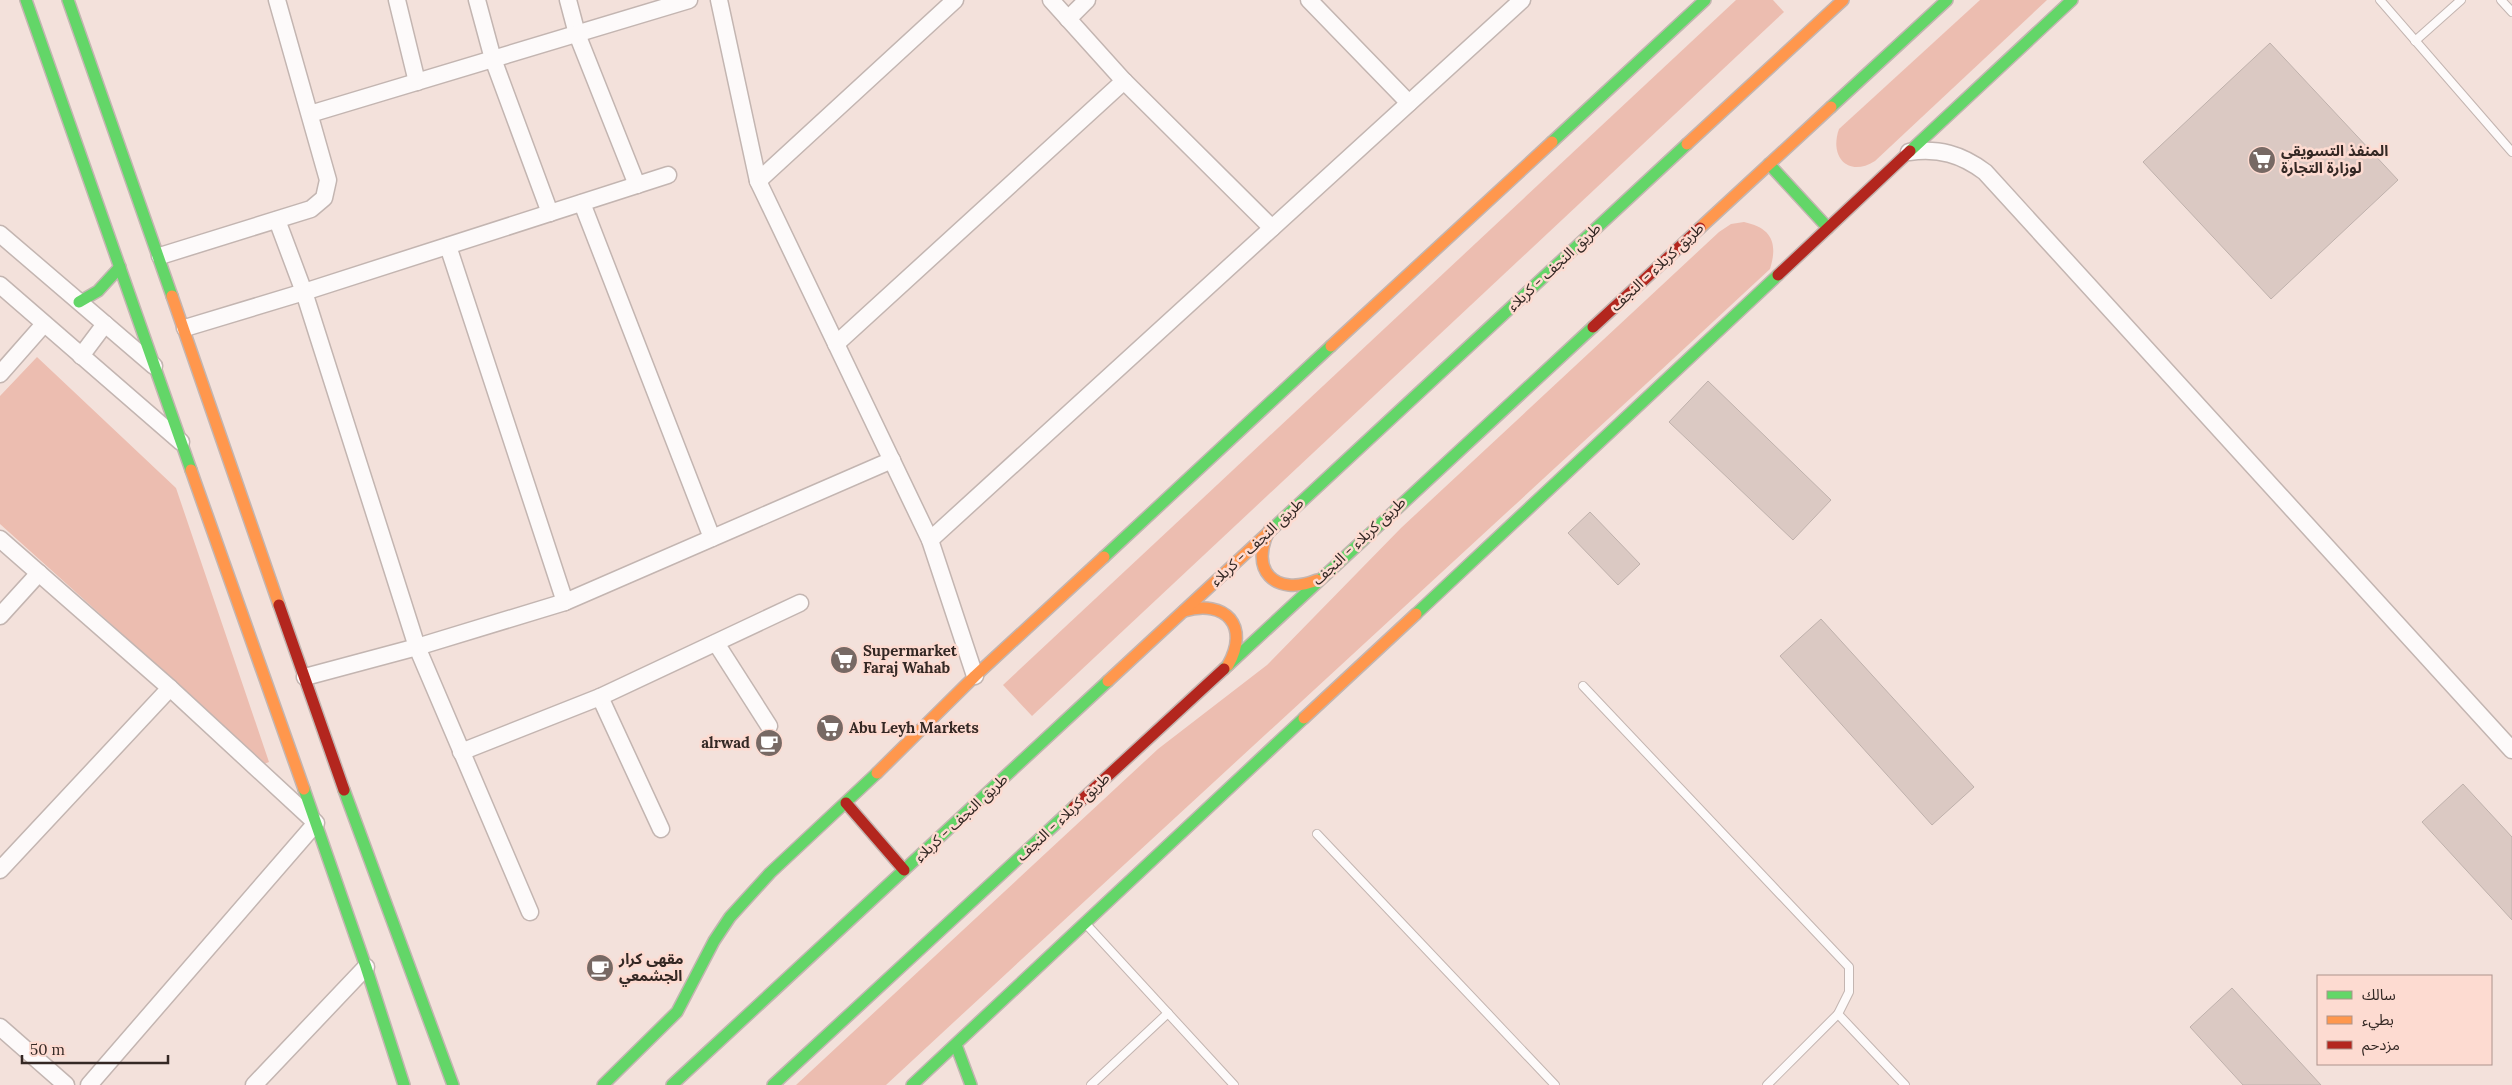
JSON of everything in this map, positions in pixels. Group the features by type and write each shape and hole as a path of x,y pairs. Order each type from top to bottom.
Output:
{"main road":[{"path":"26,0 366,967 404,1085"},
{"path":"68,0 160,256 378,889 453,1085"},
{"path":"603,1085 677,1012 714,941 748,896 975,676 1705,0"},
{"name":"طريق النجف - كربلاء","path":"672,1085 1184,611 1271,528 1844,0"},
{"name":"طريق كربلاء - النجف","path":"773,1085 1228,665 1317,580 1947,0"},
{"path":"919,1083 956,1045 2072,0"},
{"path":"1769,164 1828,228"},
{"path":"79,302 98,291 120,268"},
{"path":"1271,528 1264,538 1260,549 1261,561 1269,576 1284,586 1296,588 1307,586 1317,580"},
{"path":"1184,611 1198,606 1213,607 1230,618 1238,637 1234,657 1228,665"},
{"path":"846,803 904,870"},
{"path":"956,1045 971,1085"}],"street":[{"path":"160,256 311,209 324,198 328,180 277,0"},
{"path":"397,0 417,82"},
{"path":"477,0 493,59 550,213"},
{"path":"568,0 577,34 637,186"},
{"path":"310,114 689,0"},
{"path":"718,0 758,181 930,540 975,676"},
{"path":"758,181 955,0"},
{"path":"1051,0 1124,81 1272,228"},
{"path":"1068,19 1087,0"},
{"path":"1309,0 1409,103"},
{"path":"930,540 1522,0"},
{"path":"836,344 1124,81"},
{"path":"1908,152 1941,151 1972,162 1985,172 2512,750"},
{"path":"185,328 304,292 668,175"},
{"path":"582,203 712,538"},
{"path":"277,220 304,292 417,647 530,912"},
{"path":"0,234 156,368"},
{"path":"448,246 566,602"},
{"path":"0,285 180,442"},
{"path":"0,374 44,324"},
{"path":"81,356 105,324"},
{"path":"305,677 417,647 566,602 892,460"},
{"path":"0,539 170,688 316,824 89,1085"},
{"path":"0,616 39,573"},
{"path":"461,752 600,697 800,603"},
{"path":"716,643 769,726"},
{"path":"0,870 170,688"},
{"path":"600,697 661,829"},
{"path":"254,1085 366,967"},
{"path":"0,1027 66,1085"}],"lane":[{"path":"2380,0 2512,152"},
{"path":"2415,41 2461,0"},
{"path":"2501,0 2512,12"},
{"path":"1583,686 1849,967 1849,992 1838,1014 1767,1085"},
{"path":"1317,834 1555,1085"},
{"path":"1086,924 1234,1085"},
{"path":"1091,1085 1168,1013"},
{"path":"1838,1014 1904,1085"}],"shaded area":[{"path":"1736,0 1773,0 1784,12 1032,716 1003,685"},
{"path":"1980,0 2047,0 1875,161 1865,166 1857,167 1849,166 1843,162 1837,148 1839,129"},
{"path":"1744,222 1761,228 1770,238 1773,244 1773,252 1770,269 886,1085 796,1085 1158,749 1267,665 1401,528 1719,232 1731,224"},
{"path":"37,357 176,488 269,762 256,767 199,703 0,524 0,396"}],"building":[{"path":"2270,43 2398,180 2271,299 2143,162"},
{"path":"1708,381 1831,500 1793,540 1669,422"},
{"path":"1590,512 1640,564 1618,585 1568,533"},
{"path":"1821,619 1974,787 1932,825 1780,656"},
{"path":"2463,784 2512,837 2512,920 2422,822"},
{"path":"2232,988 2321,1085 2243,1085 2190,1027"}],"traffic: fast":[{"path":"26,0 191,470"},
{"path":"68,0 172,296"},
{"path":"1552,142 1705,0"},
{"path":"1831,107 1947,0"},
{"path":"1910,151 2072,0"},
{"path":"1271,530 1687,144"},
{"path":"1769,164 1828,228"},
{"path":"79,302 98,291 120,267"},
{"path":"1416,614 1778,275"},
{"path":"1224,669 1593,327"},
{"path":"1104,557 1331,346"},
{"path":"672,1085 1108,681"},
{"path":"912,1085 1304,718"},
{"path":"603,1085 677,1012 714,941 730,917 770,873 877,773"},
{"path":"304,789 366,967 404,1085"},
{"path":"344,790 453,1085"},
{"path":"773,1085 1074,807"},
{"path":"956,1045 971,1085"}],"traffic: slow":[{"path":"1687,144 1843,0"},
{"path":"1700,228 1831,107"},
{"path":"1331,346 1552,142"},
{"path":"172,296 279,605"},
{"path":"191,470 304,789"},
{"path":"1270,529 1264,544 1262,557 1264,568 1270,576 1278,582 1289,585 1317,580"},
{"path":"1108,681 1271,530"},
{"path":"877,773 975,676 1104,557"},
{"path":"1184,611 1199,608 1212,609 1230,619 1235,628 1236,638 1234,651 1228,665"},
{"path":"1304,718 1416,614"}],"traffic: jam":[{"path":"1778,275 1910,151"},
{"path":"1593,327 1700,228"},
{"path":"279,605 344,790"},
{"path":"1074,807 1224,669"},
{"path":"846,803 904,870"}],"place":[{"name":"المنفذ التسويقي لوزارة التجارة","path":"2262,160"},
{"name":"Supermarket Faraj Wahab","path":"844,660"},
{"name":"Abu Leyh Markets","path":"830,728"},
{"name":"alrwad","path":"769,743"},
{"name":"مقهى كرار الجشمعي","path":"600,968"}]}
